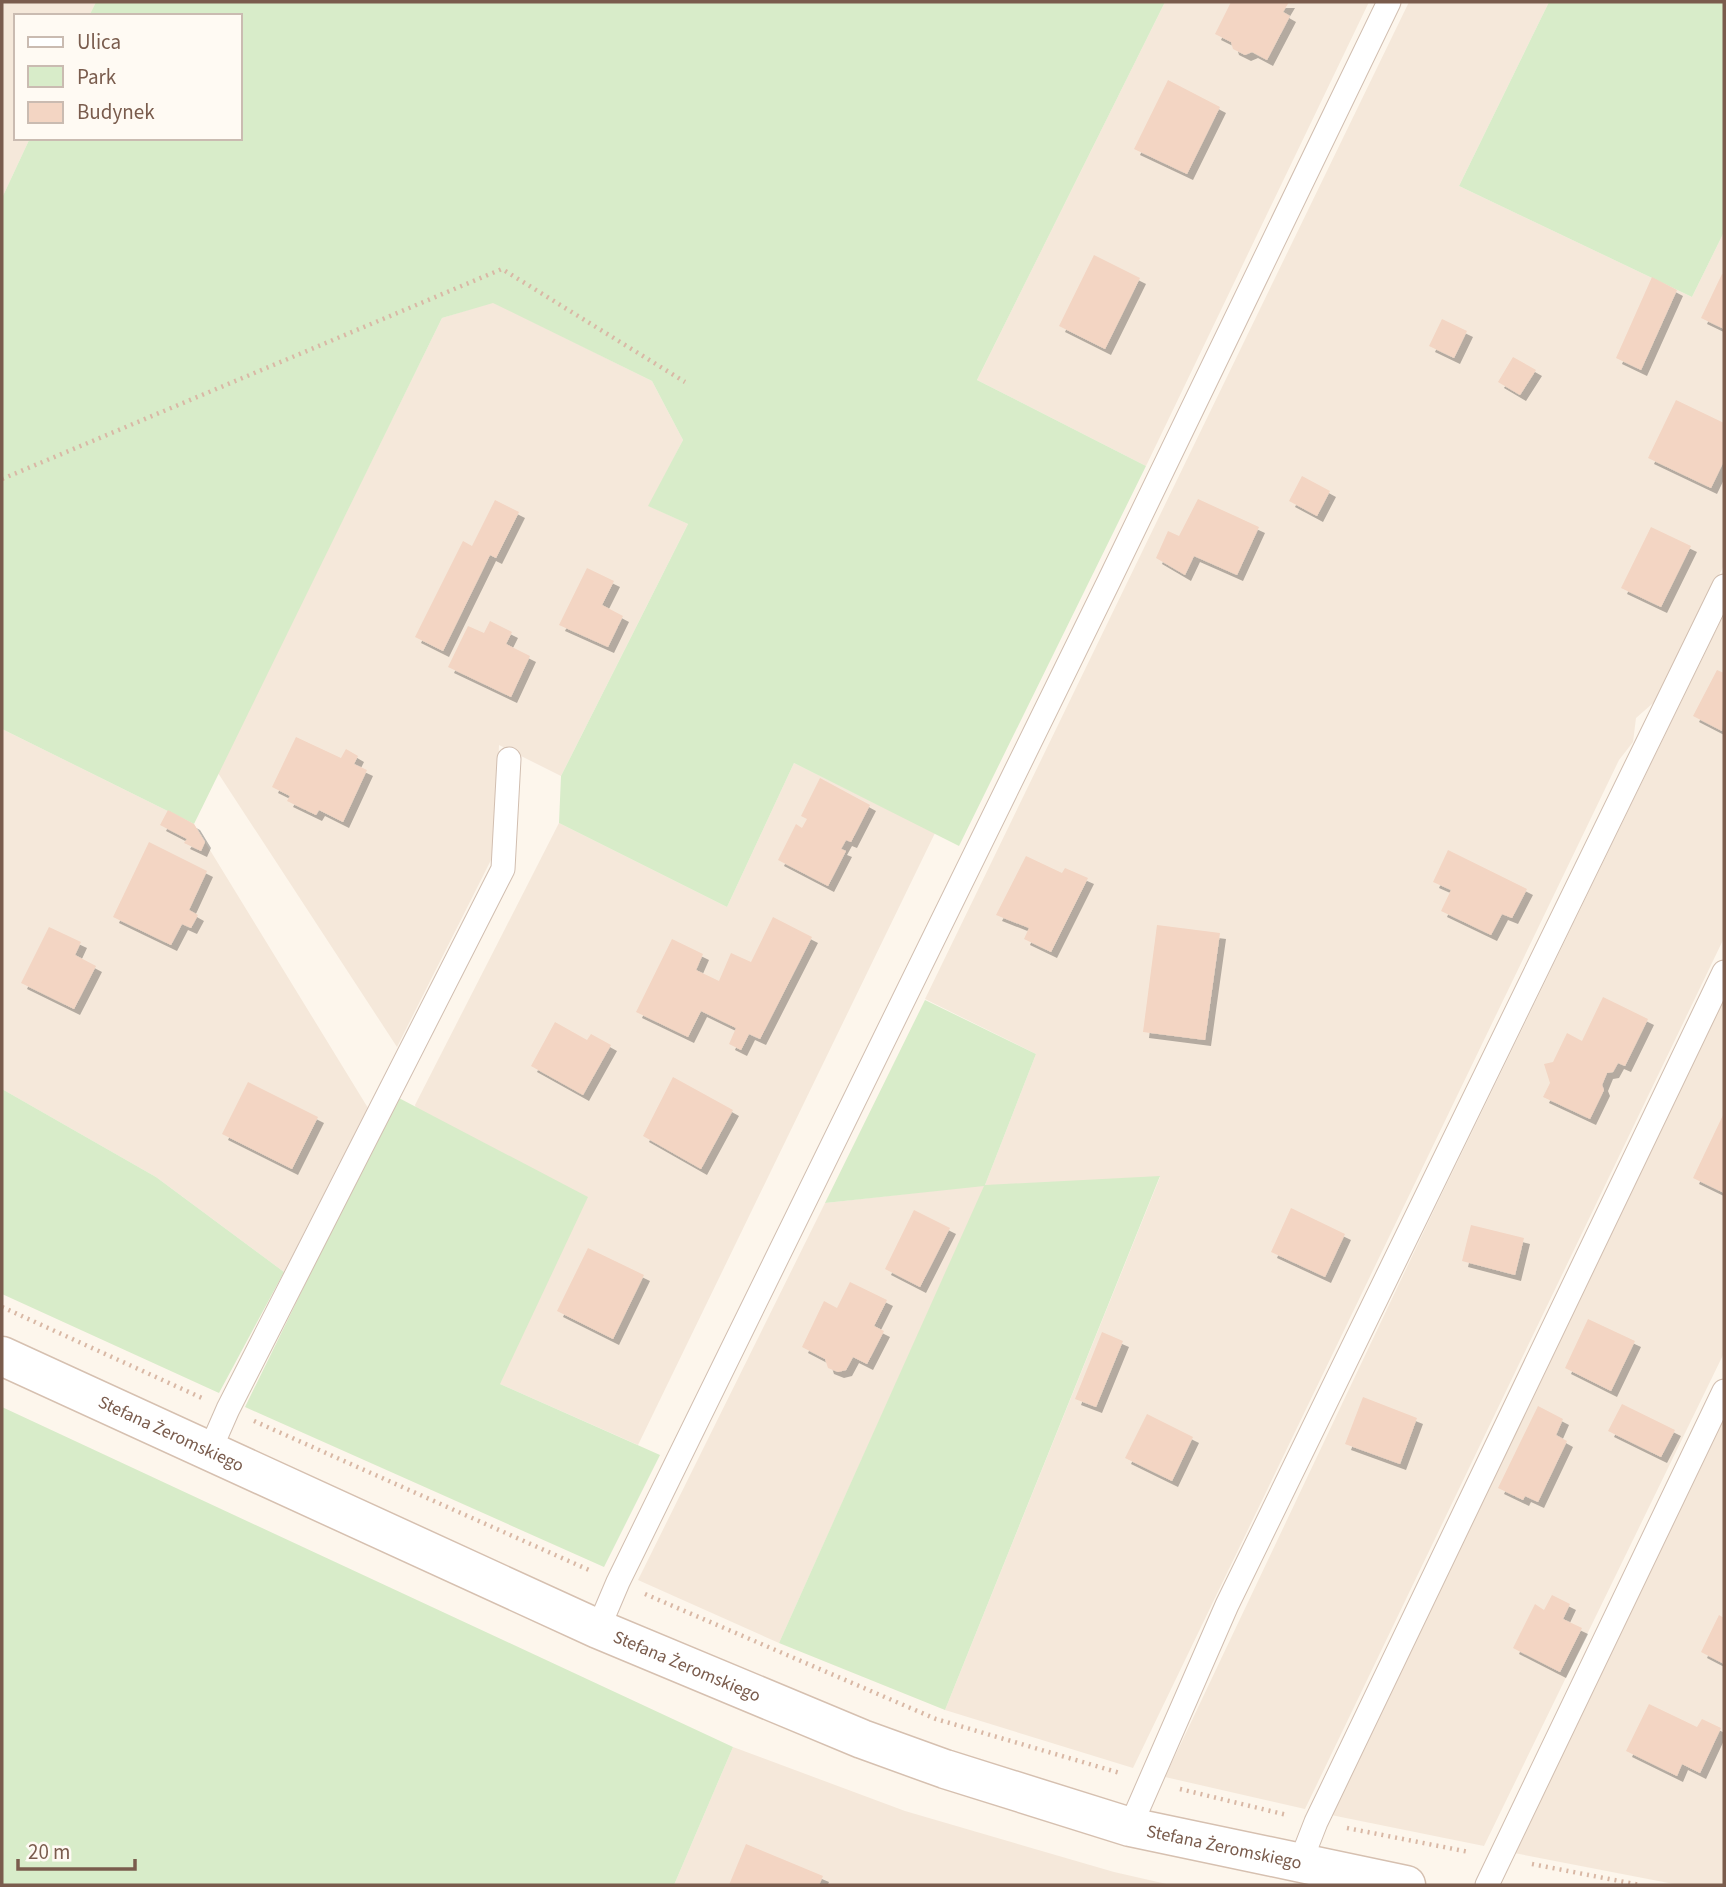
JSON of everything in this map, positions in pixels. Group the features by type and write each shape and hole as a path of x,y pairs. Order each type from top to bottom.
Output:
{"main road":[{"name":"Stefana Żeromskiego","path":"2,1356 598,1629 862,1740 1130,1827 1406,1885"}],"lane":[{"path":"598,1629 618,1582 1110,581 1389,2"},
{"path":"1130,1827 1227,1605 1724,586"},
{"path":"210,1450 228,1409 503,869 509,759"},
{"path":"1300,1863 1316,1822 1724,972"},
{"path":"1487,1885 1498,1857 1724,1391"}],"path":[{"path":"2,479 502,270 685,382"},
{"path":"2,1307 618,1582 936,1719 1148,1781 1316,1822 1640,1885"}],"shaded area":[{"path":"2,2 96,2 90,14 14,14 14,140 29,140 2,198"},
{"path":"1165,2 1369,2 1146,466 977,380"},
{"path":"1409,2 1549,2 1459,186 1692,297 1724,232 1724,565 1660,697 1636,718 1633,742 1619,760 1133,1768 945,1710 1160,1177 985,1186 779,1643 638,1580 825,1203 985,1185 1036,1054 925,999"},
{"path":"493,302 652,381 683,440 649,506 688,524 561,776 499,745 494,854 397,1047 218,773 442,318"},
{"path":"1724,614 1724,938 1305,1809 1165,1777 1435,1208"},
{"path":"2,729 194,824 368,1108 284,1272 156,1177 2,1089"},
{"path":"794,763 935,833 638,1445 500,1384 415,1105 559,823 727,907"},
{"path":"1724,999 1724,1353 1484,1846 1331,1815"},
{"path":"1724,1418 1724,1885 1679,1885 1514,1853"},
{"path":"733,1747 905,1811 1114,1872 1171,1885 674,1885"}],"green space":[{"path":"96,2 1165,2 977,380 1146,466 959,846 794,763 727,907 559,823 561,776 688,524 648,506 683,440 652,381 493,303 442,318 194,824 2,729 2,198 29,140 242,140 242,14 90,14"},
{"path":"1549,2 1724,2 1724,232 1692,297 1459,186"},
{"path":"925,1000 1036,1054 985,1185 1160,1176 945,1710 779,1643 984,1186 825,1203"},
{"path":"2,1089 156,1177 284,1272 219,1393 2,1294"},
{"path":"397,1097 588,1197 500,1384 660,1455 604,1567 245,1407"},
{"path":"2,1407 733,1747 674,1885 2,1885"}],"building":[{"path":"1231,2 1289,2 1283,12 1290,16 1267,60 1252,52 1245,55 1233,49 1231,42 1215,34"},
{"path":"1168,80 1220,107 1187,174 1134,149"},
{"path":"1094,255 1140,278 1105,349 1059,326"},
{"path":"1722,274 1724,275 1724,329 1701,318"},
{"path":"1652,277 1677,290 1641,370 1616,358"},
{"path":"1442,319 1467,331 1454,358 1429,346"},
{"path":"1513,357 1536,370 1520,395 1498,382"},
{"path":"1676,400 1724,423 1724,461 1711,488 1648,458"},
{"path":"1302,476 1330,491 1317,516 1289,501"},
{"path":"1198,499 1259,527 1237,575 1194,556 1185,575 1156,558 1168,531 1179,536"},
{"path":"495,500 519,512 496,558 490,555 443,651 415,637 463,541 472,546"},
{"path":"1651,527 1691,546 1661,607 1621,588"},
{"path":"587,568 614,581 602,605 623,616 608,647 559,625"},
{"path":"490,621 512,632 506,644 530,656 511,697 448,667 468,626 484,633"},
{"path":"1717,670 1724,673 1722,731 1693,716"},
{"path":"296,737 341,758 346,749 358,756 354,764 367,770 343,822 319,810 316,815 287,801 290,796 272,787"},
{"path":"820,778 870,805 851,842 846,840 841,849 846,851 828,886 778,860 796,824 802,828 807,819 801,816"},
{"path":"168,810 194,824 205,842 201,851 184,843 187,839 160,825"},
{"path":"149,842 207,871 189,910 198,915 191,928 182,924 171,945 113,917"},
{"path":"1448,850 1527,889 1512,918 1502,914 1491,935 1441,911 1451,890 1433,882"},
{"path":"1026,856 1062,873 1065,868 1088,878 1051,952 1024,939 1029,928 996,915"},
{"path":"773,917 812,937 760,1039 749,1034 741,1050 729,1044 736,1028 701,1011 688,1037 636,1012 672,939 703,954 696,970 719,981 731,953 751,962"},
{"path":"1157,925 1220,933 1205,1040 1143,1032"},
{"path":"49,927 81,942 75,955 96,966 74,1009 21,983"},
{"path":"1603,997 1648,1019 1625,1066 1618,1063 1613,1072 1607,1073 1602,1085 1604,1090 1590,1119 1543,1097 1550,1083 1544,1064 1553,1062 1567,1033 1582,1041"},
{"path":"555,1022 587,1040 591,1034 611,1045 583,1095 531,1066"},
{"path":"673,1077 733,1110 701,1169 643,1136"},
{"path":"248,1082 318,1117 292,1169 222,1134"},
{"path":"1724,1113 1724,1193 1693,1178"},
{"path":"1291,1208 1345,1234 1325,1277 1271,1252"},
{"path":"914,1210 950,1228 920,1287 885,1269"},
{"path":"1471,1225 1524,1238 1515,1275 1462,1261"},
{"path":"588,1248 644,1275 613,1339 557,1311"},
{"path":"850,1282 887,1300 874,1326 884,1331 867,1364 853,1357 846,1370 838,1372 828,1368 825,1359 802,1347 824,1301 837,1308"},
{"path":"1588,1319 1635,1341 1611,1391 1565,1368"},
{"path":"1102,1332 1123,1341 1096,1407 1075,1399"},
{"path":"1363,1397 1417,1418 1400,1464 1345,1444"},
{"path":"1622,1404 1675,1430 1661,1457 1608,1431"},
{"path":"1538,1406 1563,1419 1556,1435 1567,1441 1538,1502 1525,1496 1523,1500 1498,1488"},
{"path":"1147,1414 1193,1437 1172,1481 1125,1458"},
{"path":"1552,1595 1570,1604 1563,1619 1582,1628 1560,1672 1513,1648 1535,1604 1544,1610"},
{"path":"1719,1615 1724,1618 1724,1664 1701,1652"},
{"path":"1649,1704 1697,1727 1702,1719 1721,1728 1700,1773 1682,1764 1677,1776 1626,1751"},
{"path":"746,1844 823,1876 819,1885 729,1885"}]}
